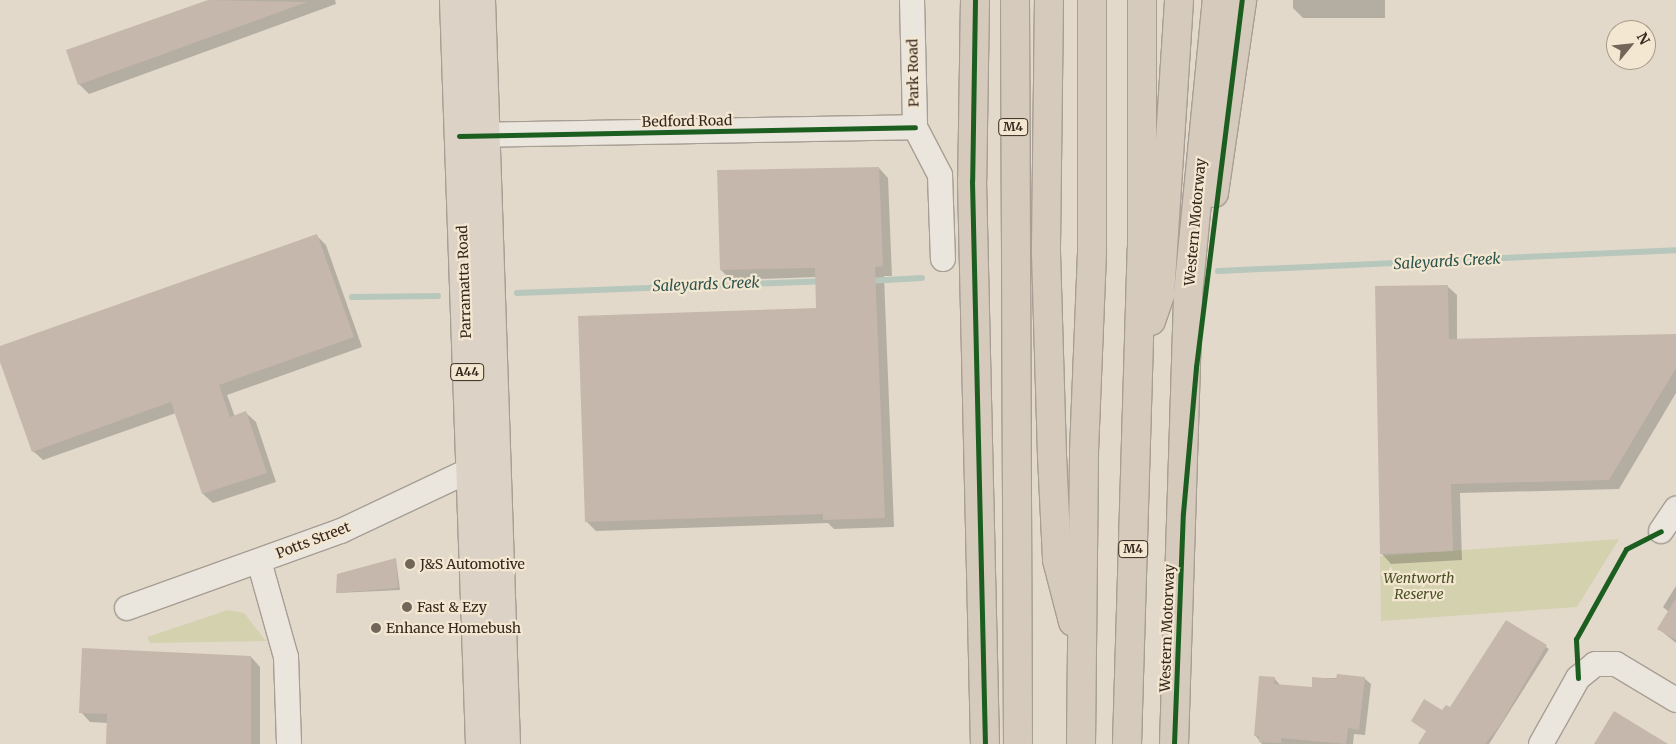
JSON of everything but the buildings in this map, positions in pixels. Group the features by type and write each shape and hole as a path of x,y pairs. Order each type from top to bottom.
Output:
{"highway":[{"name":"Parramatta Road","path":"454,0 471,135 483,470 480,744"},
{"name":"Parramatta Road","path":"471,135 481,0"},
{"path":"975,0 973,256 985,744"},
{"name":"M4","path":"1015,0 1013,255 1018,744"},
{"path":"1049,0 1046,253 1057,560 1082,658"},
{"path":"1081,744 1084,452 1092,299 1092,0"},
{"path":"1142,0 1152,249"},
{"path":"1152,249 1179,0"},
{"name":"Western Motorway","path":"1174,744 1183,513 1216,0"},
{"path":"1201,247 1242,0"},
{"name":"M4","path":"1127,744 1139,355 1150,296 1152,249"},
{"name":"Parramatta Road","path":"483,470 506,744"}],"street":[{"name":"Park Road","path":"912,0 915,128 940,175 943,259"},
{"name":"Bedford Road","path":"471,135 915,128"},
{"name":"Potts Street","path":"127,608 341,531 483,470"},
{"path":"1661,531 1676,508"},
{"path":"259,561 286,656 290,744"},
{"path":"1540,744 1578,678 1595,664 1616,664 1676,700"}],"green space":[{"name":"Wentworth Reserve","path":"1619,539 1577,607 1381,621 1380,556"},
{"path":"228,610 244,613 266,641 150,643 147,637"}],"waterway":[{"name":"Saleyards Creek","path":"1218,271 1676,250"},
{"name":"Saleyards Creek","path":"868,281 922,278"},
{"name":"Saleyards Creek","path":"517,293 823,281"},
{"name":"Saleyards Creek","path":"352,297 438,296"}],"cycle path":[{"path":"975,0 972,181 985,744"},
{"path":"1174,744 1183,513 1196,367 1242,0"},
{"path":"459,136 915,127"},
{"path":"1578,678 1576,639 1626,549 1661,531"}],"place":[{"name":"J&S Automotive","path":"410,564"},
{"name":"Fast & Ezy","path":"407,607"},
{"name":"Enhance Homebush","path":"376,628"}]}
